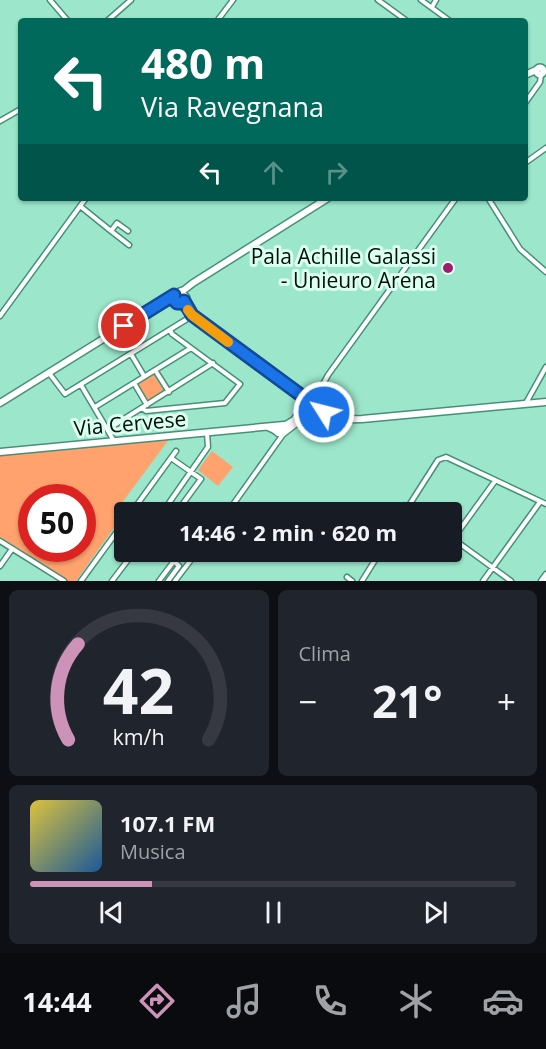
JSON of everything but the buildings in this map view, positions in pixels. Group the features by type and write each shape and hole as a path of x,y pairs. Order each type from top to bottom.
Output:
{"main road":[{"path":"176,298 198,280 323,201"},
{"path":"176,298 181,303 198,280"},
{"path":"0,403 164,300 185,299"},
{"path":"309,404 294,420 279,429 282,433 295,424 309,420 347,419 546,402"},
{"path":"309,404 322,406 329,414 347,419"},
{"path":"309,404 305,416 309,420"},
{"path":"319,420 323,415 322,406"},
{"name":"Via Cervese","path":"0,452 111,436 207,433 284,425"},
{"name":"Via Cervese","path":"263,427 282,433"}],"street":[{"path":"50,0 65,18"},
{"path":"110,18 131,0"},
{"path":"220,18 233,0"},
{"path":"378,0 403,18"},
{"path":"421,0 445,18"},
{"path":"432,7 436,0"},
{"path":"528,96 539,72"},
{"path":"0,121 18,110"},
{"path":"528,161 546,148"},
{"path":"0,316 84,201"},
{"path":"176,298 191,315 302,396 309,404 454,201"},
{"path":"491,201 520,249 546,272"},
{"path":"80,206 129,245"},
{"path":"111,231 117,223 128,231"},
{"path":"185,299 191,315"},
{"path":"49,372 63,394 191,315"},
{"path":"142,408 146,411 225,403 240,384 172,334 170,330"},
{"path":"95,407 191,348"},
{"path":"130,354 145,377"},
{"path":"111,436 116,424 213,363"},
{"path":"526,404 546,367"},
{"path":"155,370 169,392"},
{"path":"134,383 147,405"},
{"path":"322,406 323,383"},
{"path":"81,385 111,436"},
{"path":"111,436 116,424"},
{"path":"170,502 208,447 207,433"},
{"path":"235,502 278,444 282,433"},
{"path":"139,502 176,450"},
{"path":"411,502 438,460 446,457 546,504"},
{"path":"171,458 201,479 184,502"},
{"path":"462,525 495,481"},
{"path":"483,581 540,502"},
{"path":"81,581 114,536"},
{"path":"0,541 64,581"},
{"path":"462,545 511,581"},
{"path":"0,566 12,549"},
{"path":"159,581 174,561 181,567"},
{"path":"112,581 126,562"},
{"path":"168,581 186,562"},
{"path":"362,581 374,562"},
{"path":"175,581 181,567"},
{"path":"541,581 546,574"},
{"path":"347,577 352,581"}],"shaded area":[{"path":"153,374 164,391 146,402 137,385"},
{"path":"170,438 123,502 114,502 114,528 96,553 96,484 18,484 18,549 0,537 0,454"},
{"path":"212,451 233,467 218,486 198,470"},
{"path":"39,562 90,562 76,581 68,581"}],"slow traffic":[{"path":"188,310 190,314 228,342"}],"place":[{"name":"Pala Achille Galassi - Unieuro Arena","path":"448,268"}],"route":[{"path":"124,326 174,295 177,303 184,301 190,314 302,396 321,404 324,412"}]}
